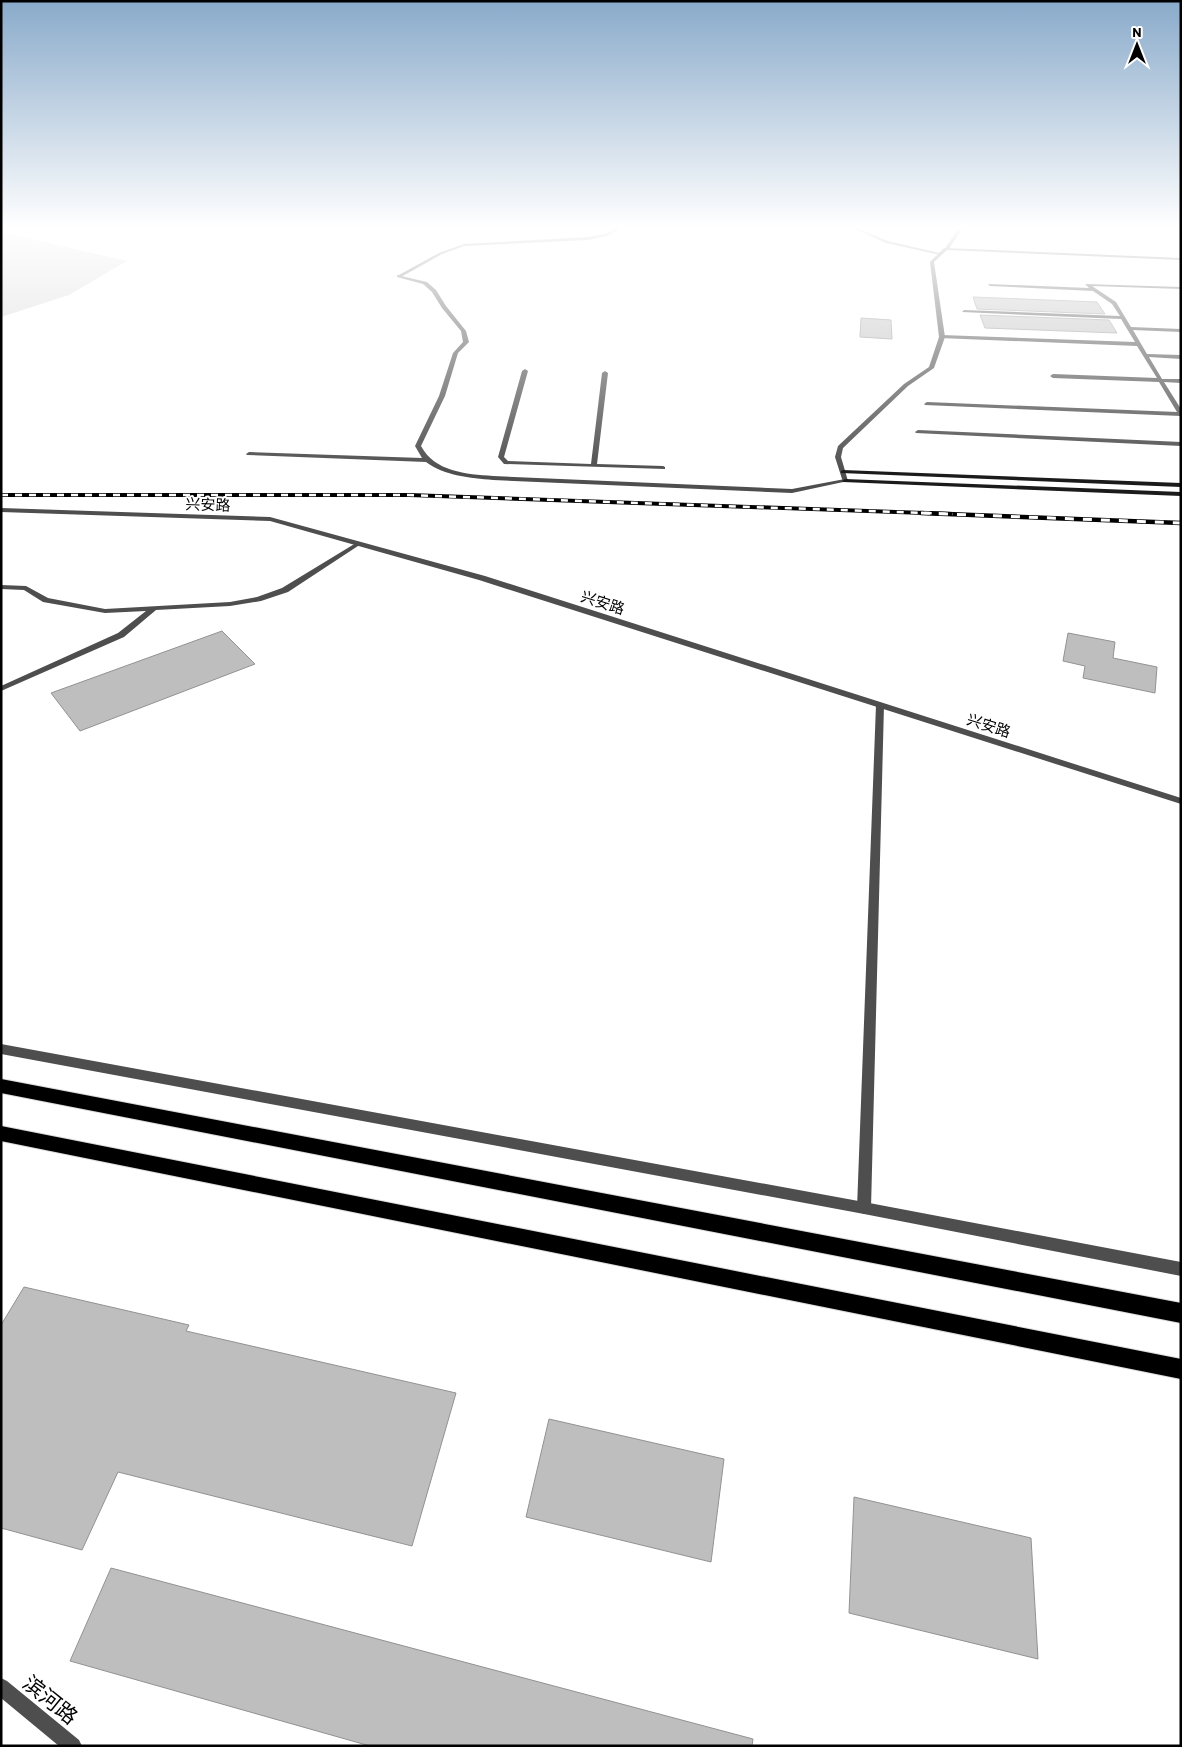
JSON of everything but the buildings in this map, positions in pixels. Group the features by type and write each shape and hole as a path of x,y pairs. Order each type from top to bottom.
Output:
{"highway":[{"path":"1,1086 1181,1313"},
{"path":"1,1133 1181,1369"}],"main road":[{"path":"843,472 1181,484"},
{"path":"844,481 1181,494"}],"street":[{"path":"428,460 418,446 442,396 456,353 466,342 464,331 446,311"},
{"path":"249,454 428,460 454,473 479,477 584,482 792,491 844,481 838,457 840,447 906,386 931,368 942,337 938,311"},
{"path":"964,311 1122,318"},
{"path":"1118,311 1136,344 1161,380 1181,414"},
{"path":"1128,328 1181,331"},
{"path":"942,337 1136,344"},
{"path":"1144,355 1181,357"},
{"path":"525,371 501,457 506,463 663,468"},
{"path":"584,482 591,466 605,373"},
{"path":"1053,376 1181,381"},
{"path":"927,404 1181,414"},
{"path":"918,432 1181,444"},
{"name":"兴安路","path":"1,510 270,519 482,578 1181,801"},
{"path":"1,587 26,588 46,600 105,611 230,604 272,595 296,584 358,544"},
{"path":"1,689 121,635 154,608"},
{"path":"864,1208 880,705"},
{"path":"1,1049 864,1208 1181,1269"},
{"name":"滨河路","path":"1,1687 73,1746"}],"shaded area":[{"path":"1,311 21,311 1,317"}],"railway":[{"path":"1,495 409,495 953,514"},
{"path":"921,513 1181,523"}]}
